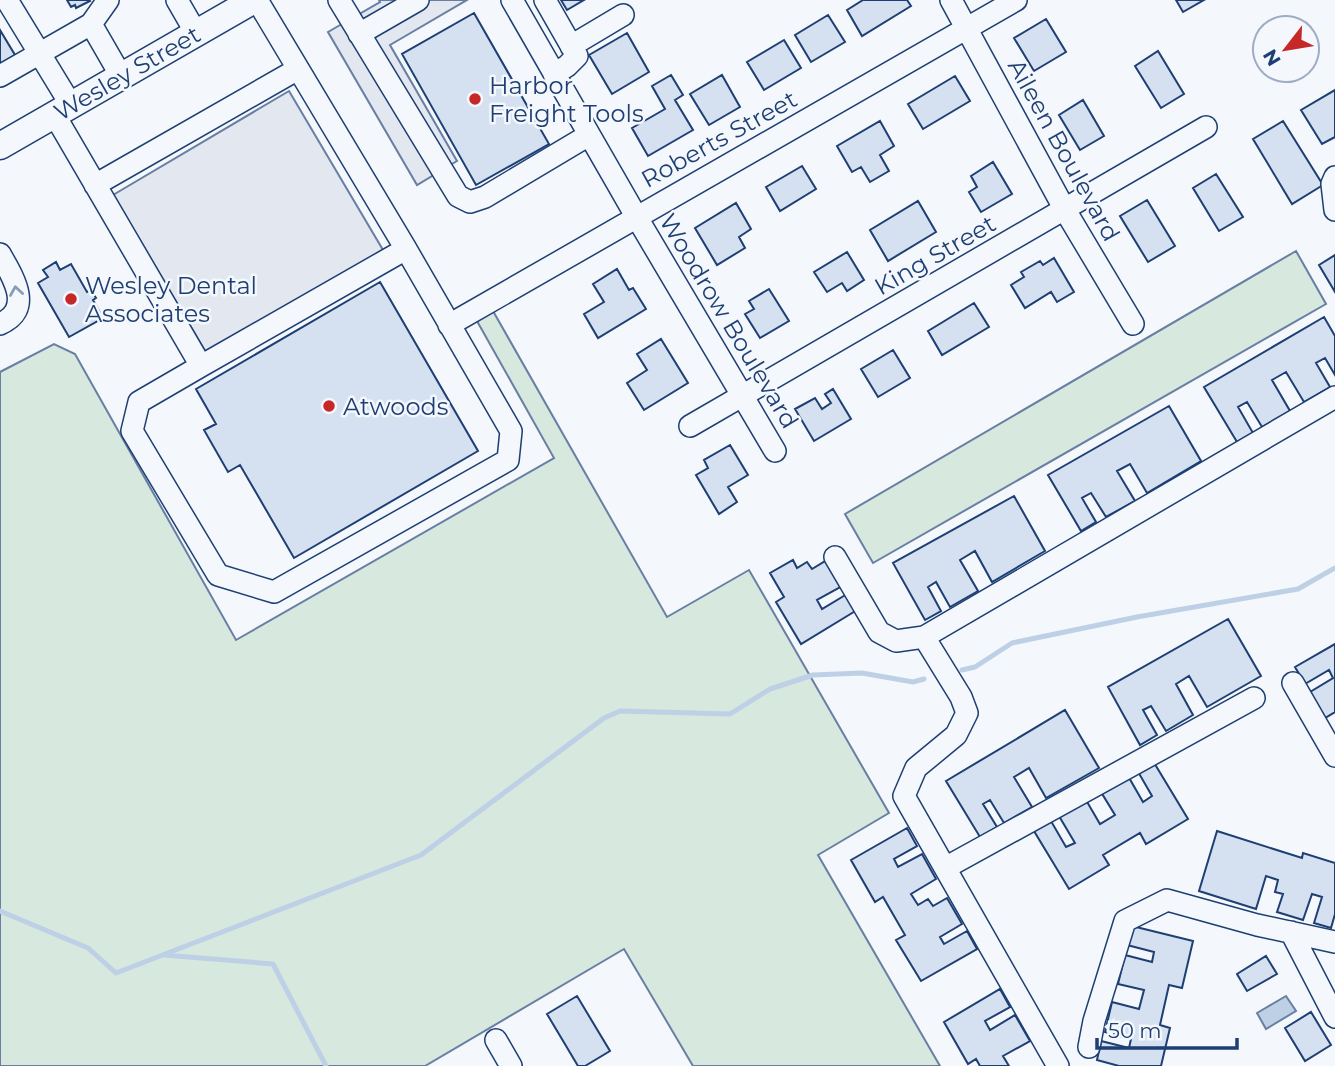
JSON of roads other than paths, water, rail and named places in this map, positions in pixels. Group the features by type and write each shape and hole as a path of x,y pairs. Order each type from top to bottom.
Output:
{"main road":[{"name":"Wesley Street","path":"0,146 255,0"}],"street":[{"path":"7,0 39,53 95,185 201,366"},
{"path":"0,75 91,24 108,0"},
{"path":"177,0 196,33"},
{"path":"255,0 406,249 511,431 508,460 274,592 218,575 132,431 139,402 406,249"},
{"path":"339,0 458,196 470,202 485,197 589,135"},
{"path":"359,33 418,0"},
{"name":"Woodrow Boulevard","path":"512,0 775,451"},
{"path":"545,0 571,45 567,66 554,74"},
{"name":"Aileen Boulevard","path":"951,0 1065,210 1133,324"},
{"name":"Roberts Street","path":"449,325 1016,0"},
{"path":"541,50 571,45 623,15"},
{"path":"91,24 121,76"},
{"path":"95,185 298,69"},
{"name":"King Street","path":"690,426 1206,127"},
{"path":"1335,177 1332,184 1335,210"},
{"path":"0,254 13,277 19,297 17,313 0,324"},
{"path":"835,557 878,632 896,641 924,637 1335,397"},
{"path":"924,637 961,696 967,713 956,735 916,768 904,796 1058,1066"},
{"path":"1293,683 1335,756"},
{"path":"945,868 1254,698"},
{"path":"1089,1047 1100,1000 1125,921 1167,900 1335,942"},
{"path":"1291,932 1335,1017"},
{"path":"496,1040 511,1066"}],"water":[{"path":"1286,996 1296,1011 1266,1029 1257,1013"}],"waterway":[{"path":"962,670 975,667 1012,643 1137,617 1298,589 1335,568"},
{"path":"0,911 88,948 116,973 421,855 604,718 620,711 730,714 770,689 813,675 862,673 913,682 924,679"},
{"path":"164,955 273,964 326,1066"}],"place":[{"name":"Harbor Freight Tools","path":"475,99"},
{"name":"Wesley Dental Associates","path":"71,299"},
{"name":"Atwoods","path":"329,406"}]}
